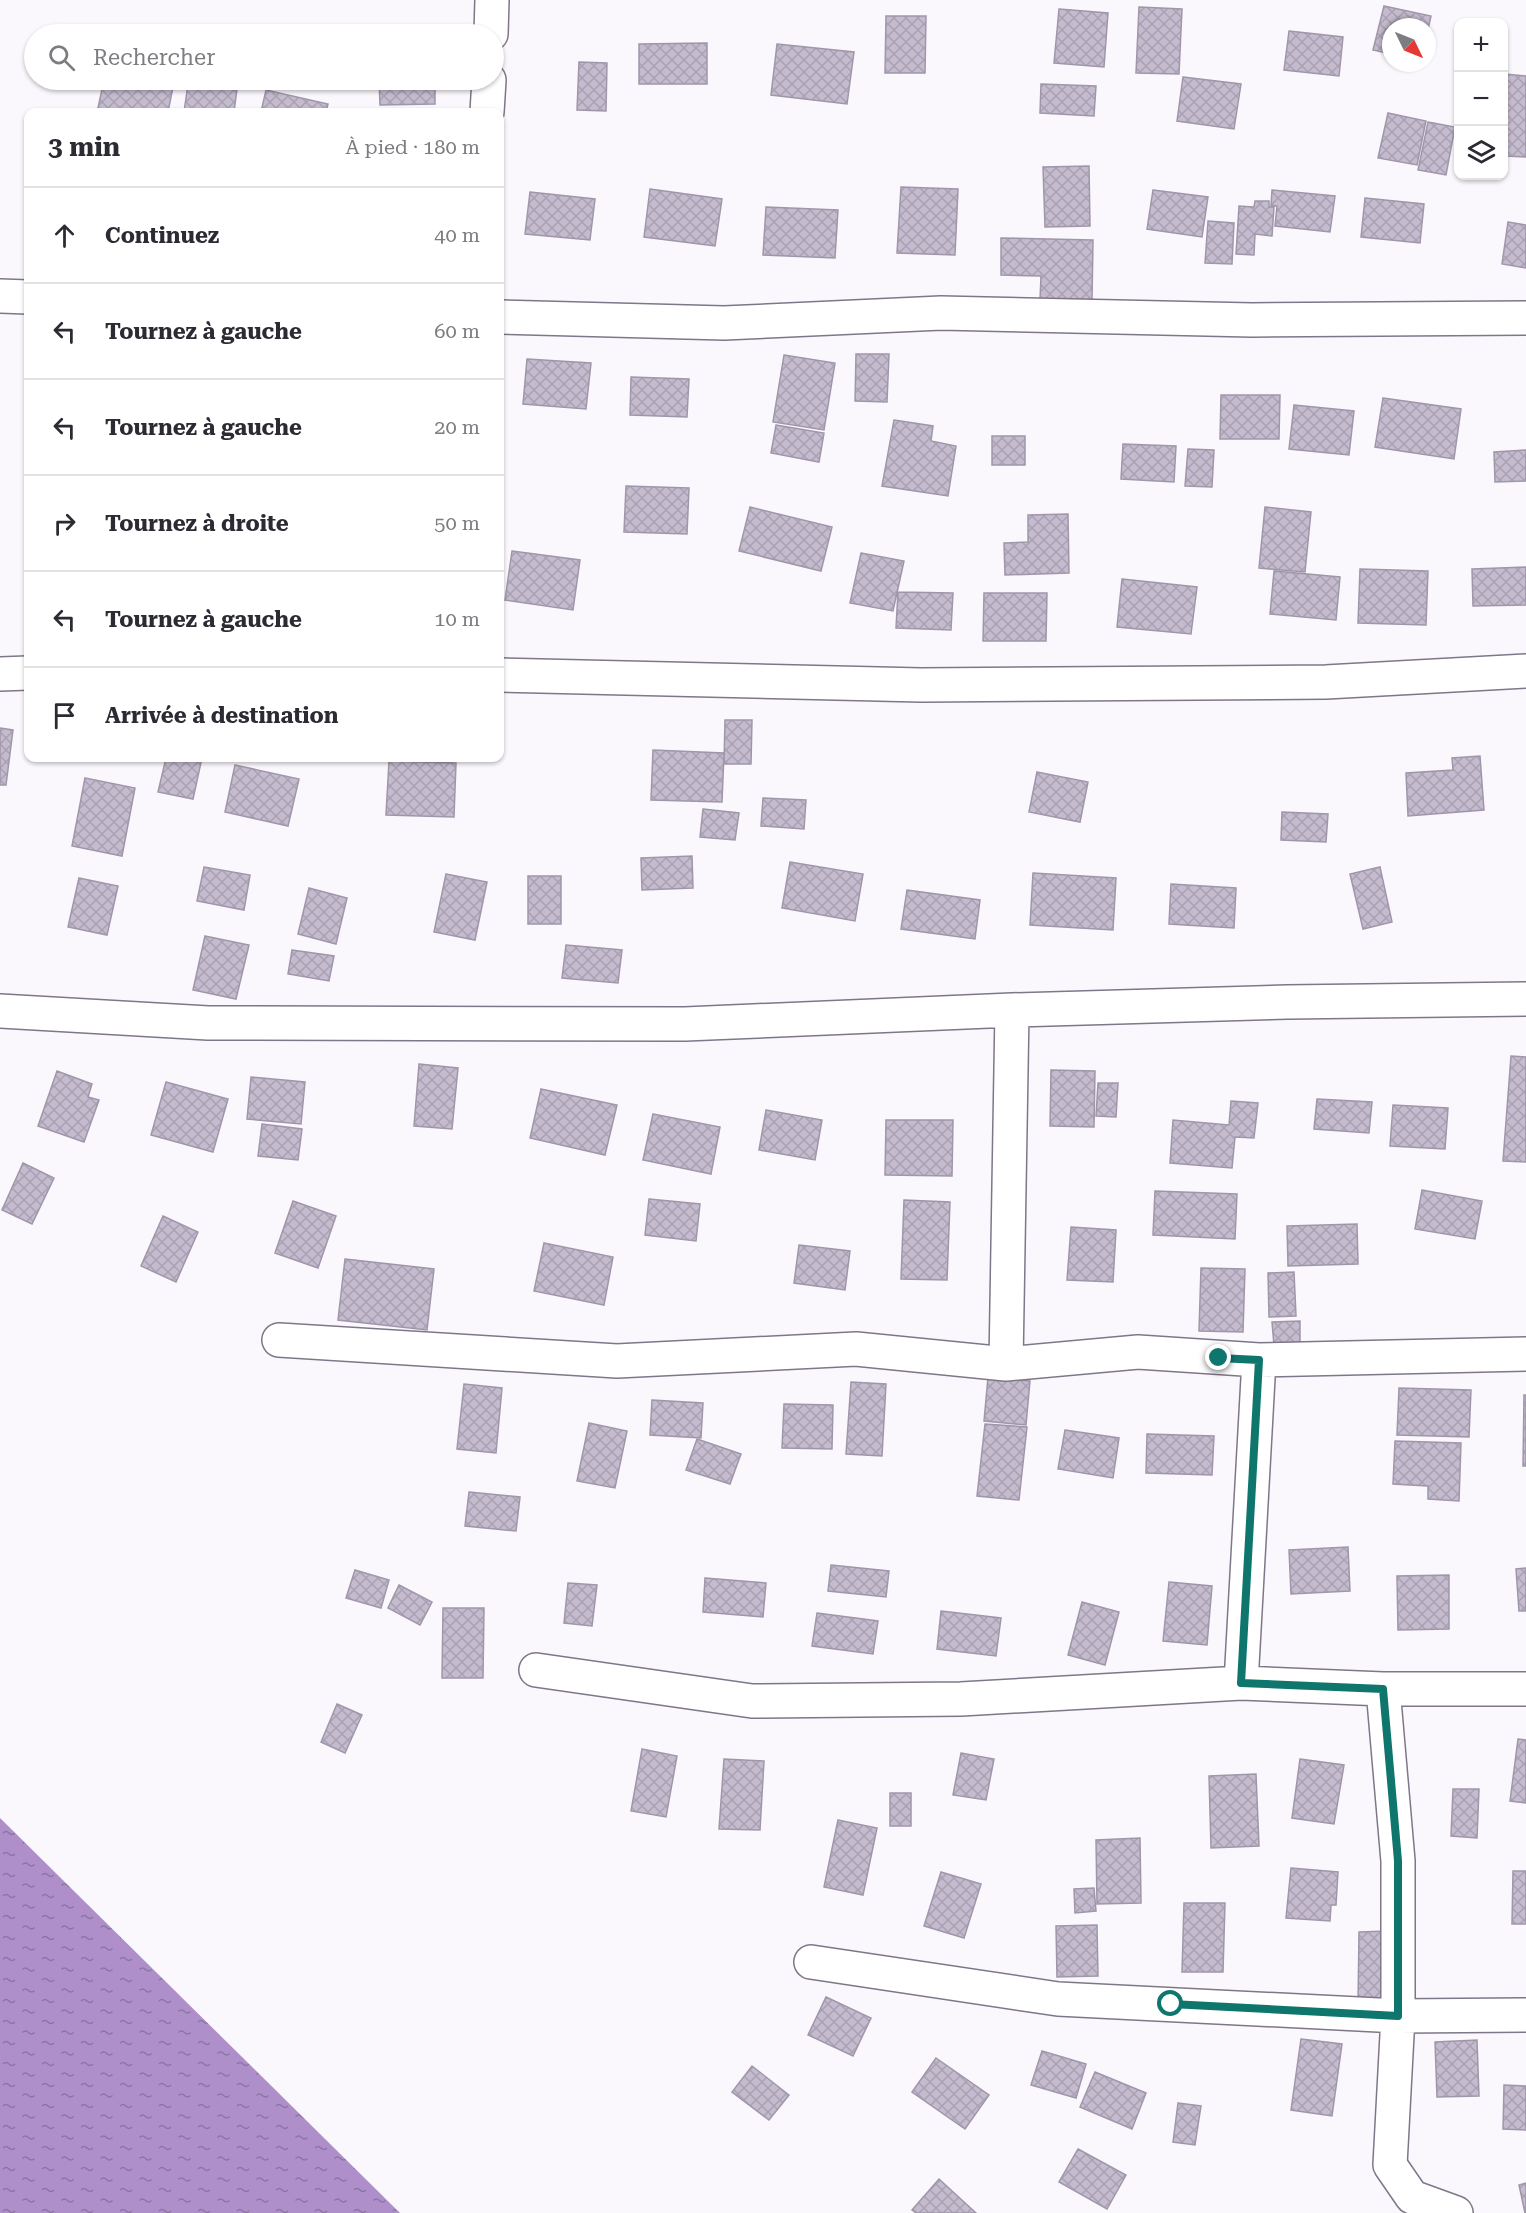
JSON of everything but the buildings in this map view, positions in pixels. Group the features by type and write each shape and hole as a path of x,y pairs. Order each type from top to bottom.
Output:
{"street":[{"path":"491,24 492,0"},
{"path":"487,108 488,90"},
{"path":"0,296 24,297"},
{"path":"504,316 724,323 941,312 1252,320 1526,318"},
{"path":"504,675 933,685 1326,682 1526,671"},
{"path":"0,674 24,673"},
{"path":"0,1011 208,1023 685,1024 1012,1010 1287,1002 1526,999"},
{"path":"1006,1364 1012,1010"},
{"path":"279,1340 617,1361 856,1349 1006,1364 1138,1352 1259,1360 1526,1354"},
{"path":"1241,1683 1259,1360"},
{"path":"536,1670 752,1701 961,1699 1241,1683 1383,1689 1526,1689"},
{"path":"1383,1689 1398,1861 1398,2016 1390,2165 1412,2197 1456,2213"},
{"path":"811,1962 1058,1999 1398,2016 1526,2015"}],"water":[{"path":"0,1818 400,2213 0,2213"}],"route":[{"path":"1171,2004 1398,2016 1398,1861 1383,1689 1241,1683 1259,1360 1219,1358"}]}
